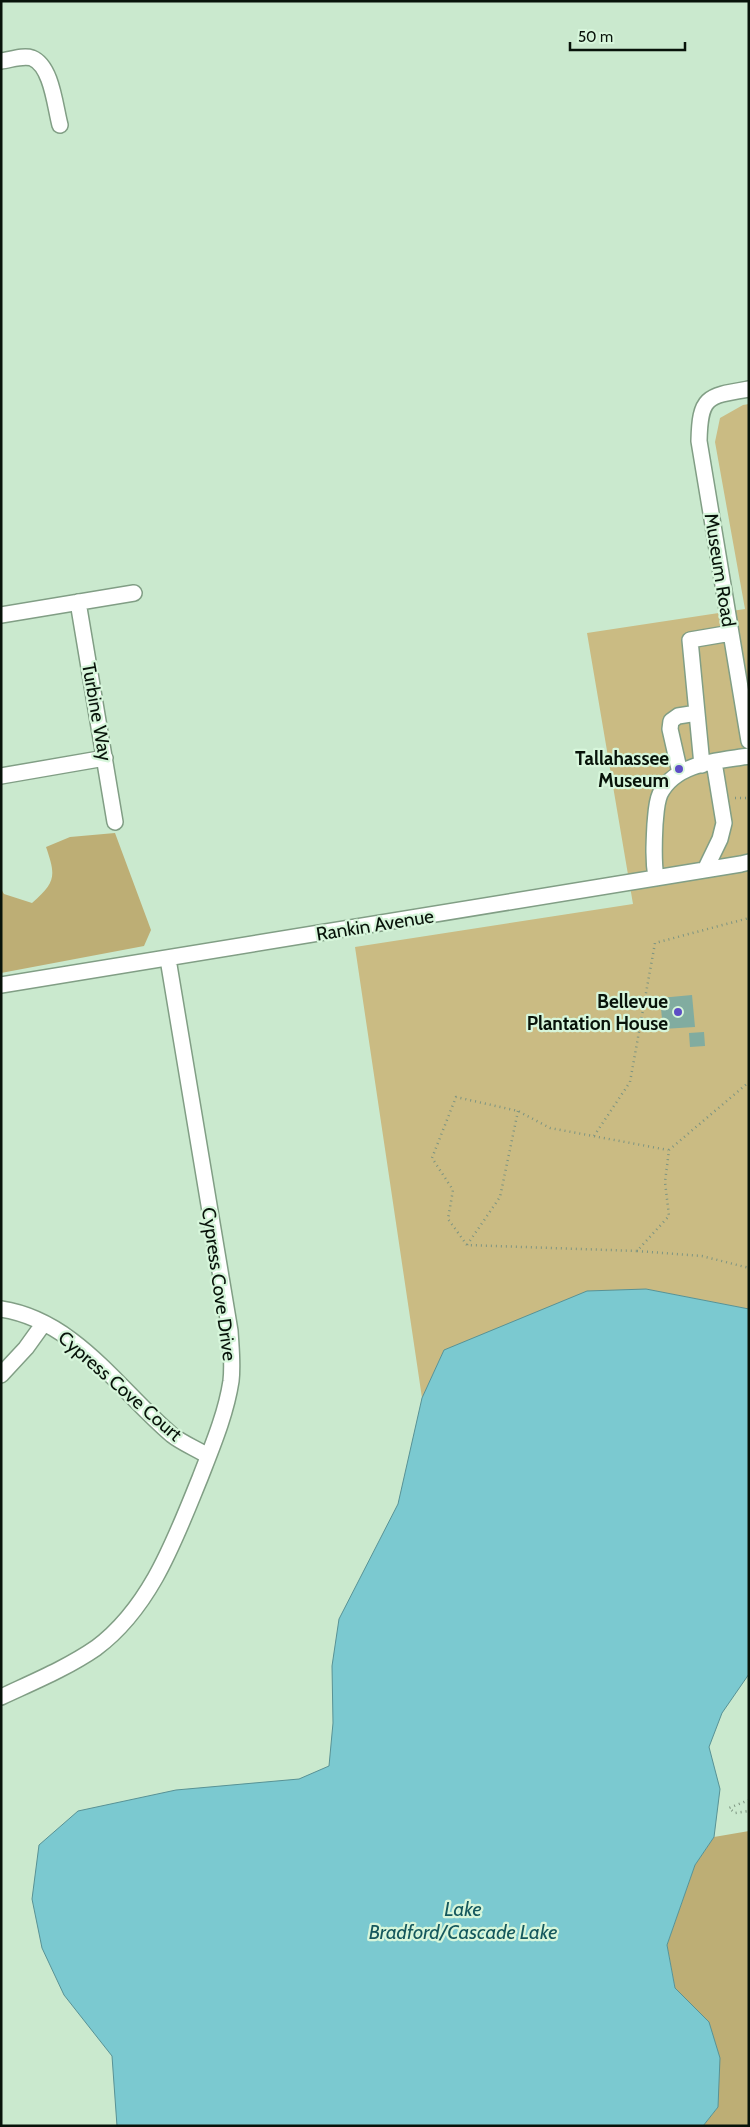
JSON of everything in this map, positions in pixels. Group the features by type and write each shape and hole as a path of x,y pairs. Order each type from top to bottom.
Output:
{"street":[{"path":"1,61 31,58 40,63 47,72 60,125"},
{"name":"Museum Road","path":"749,389 718,394 707,400 699,418 699,441 749,742"},
{"path":"1,615 134,593"},
{"name":"Turbine Way","path":"78,602 115,822"},
{"path":"705,870 720,839 724,823 697,713 690,640 731,634"},
{"path":"680,773 670,728 672,721 678,716 697,713"},
{"path":"656,878 653,860 656,812 660,795 666,784 690,768 749,756"},
{"path":"1,776 105,758"},
{"name":"Rankin Avenue","path":"1,985 749,862"},
{"name":"Cypress Cove Drive","path":"1,1697 56,1671 96,1648 131,1615 161,1568 175,1539 208,1456 227,1400 231,1379 230,1331 168,959"},
{"name":"Cypress Cove Court","path":"1,1309 14,1311 44,1323 66,1335 111,1375 173,1436 208,1456"},
{"path":"1,1375 26,1348 44,1323"}],"path":[{"path":"594,1136 630,1082 655,943 749,918"},
{"path":"637,1252 669,1216 665,1182 669,1150 749,1082"},
{"path":"467,1245 448,1219 453,1190 432,1158 456,1097 518,1111 550,1128 669,1150"},
{"path":"467,1245 500,1197 518,1111"},
{"path":"467,1245 702,1256 749,1268"},
{"path":"749,1800 729,1808 736,1813 749,1811"}],"shaded area":[{"name":"Tallahassee Museum","path":"749,404 749,1309 646,1289 444,1350 422,1398 355,947 633,904 587,633 745,609 715,442 720,418 743,405"},
{"path":"115,833 151,930 144,946 1,973 1,889 4,894 32,903 50,884 52,878 46,847 70,837"},
{"path":"749,1831 749,2126 703,2126 718,2107 709,2022 675,1988 667,1945 695,1865 714,1837"}],"water":[{"name":"Lake Bradford/Cascade Lake","path":"646,1289 749,1309 749,1674 722,1713 709,1747 720,1789 714,1837 695,1865 667,1945 675,1988 709,2022 720,2058 718,2107 703,2126 117,2126 112,2056 64,1995 42,1948 32,1899 39,1845 78,1811 176,1790 299,1779 329,1766 333,1723 332,1666 339,1619 398,1504 422,1398 444,1350 587,1291"}],"building":[{"name":"Bellevue Plantation House","path":"692,995 695,1027 663,1029 660,998"},
{"path":"704,1032 705,1046 690,1047 689,1033"}],"place":[{"name":"Tallahassee Museum","path":"679,769"},
{"name":"Bellevue Plantation House","path":"678,1012"}]}
